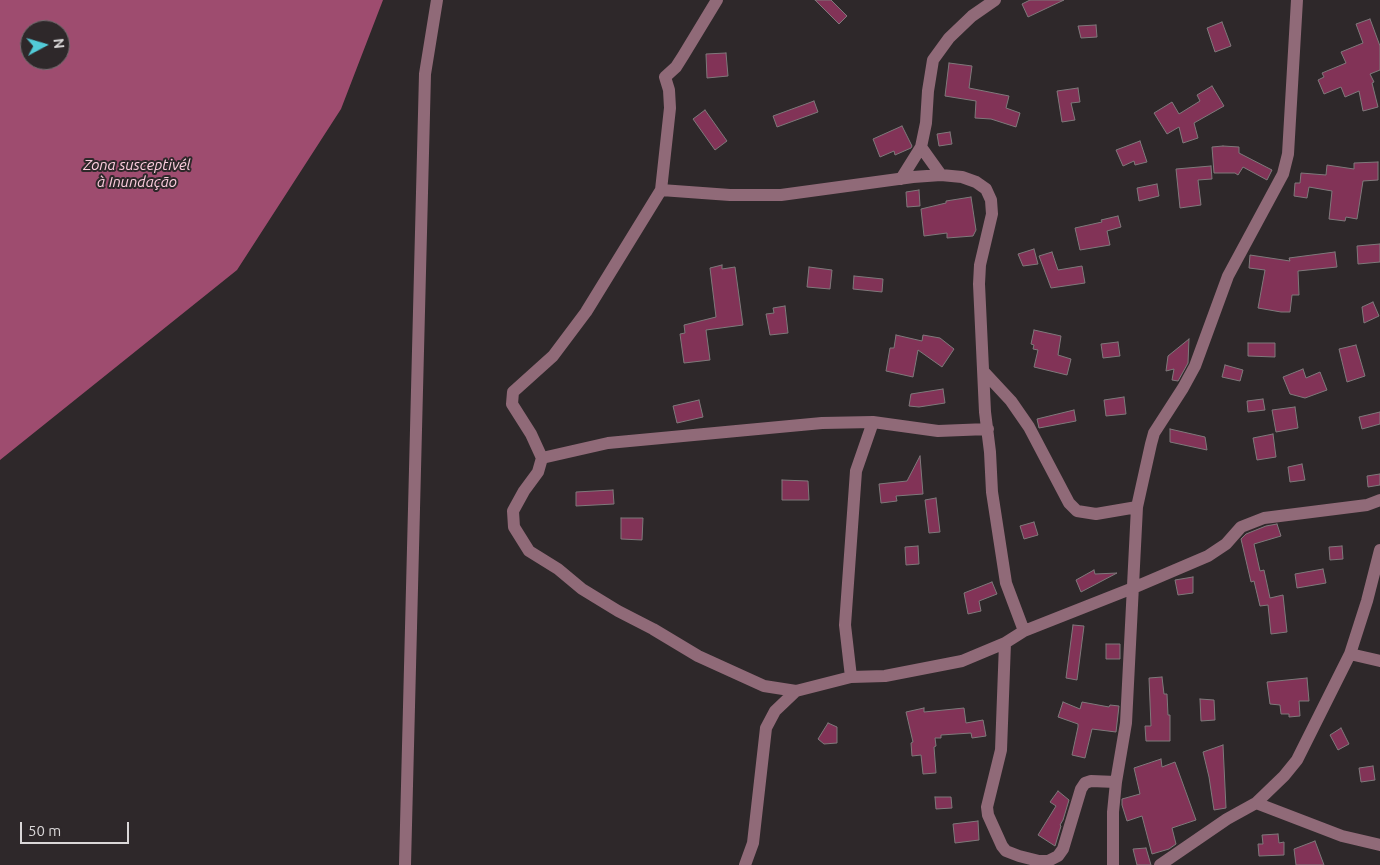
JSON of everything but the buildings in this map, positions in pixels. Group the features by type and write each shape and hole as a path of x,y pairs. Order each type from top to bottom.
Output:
{"street":[{"path":"405,865 424,74 437,0"},
{"path":"717,0 676,67 665,77 670,108 661,190 586,312 553,356 512,392 512,404 531,434 542,458 538,472 524,491 513,511 514,527 530,551 582,589 618,612 653,629 698,656 764,686 796,691 851,677 885,676 962,661 1005,643 1024,631 1208,556 1226,544 1241,527 1264,518 1367,505 1380,500"},
{"path":"901,179 921,147 926,123 932,60 949,38 972,16 995,0"},
{"path":"1113,865 1113,812 1126,723 1137,507 1154,433 1195,366 1228,276 1282,174 1288,154 1297,0"},
{"path":"921,147 940,175"},
{"path":"661,190 730,195 781,195 940,175 962,177 976,182 986,189 991,200 992,214 980,265 979,284 985,412 988,429 992,492 1006,583 1024,631"},
{"path":"984,372 1011,401 1070,503 1077,511 1096,514 1137,507"},
{"path":"542,458 608,444 822,423 872,422 938,431 988,429"},
{"path":"851,677 845,625 856,471 872,422"},
{"path":"1160,865 1228,819 1256,803 1284,776 1297,760 1350,654 1367,601 1380,550"},
{"path":"1005,643 1001,750 988,807 988,815 1002,846 1006,851 1039,861 1048,861 1058,856 1063,849 1081,789 1085,783 1091,781 1116,782"},
{"path":"1350,654 1380,662"},
{"path":"745,865 753,844 766,728 775,711 796,691"},
{"path":"1256,803 1342,836 1380,845"}],"water":[{"name":"Zona susceptivél à Inundação","path":"0,0 383,0 341,109 237,270 0,460"}]}
